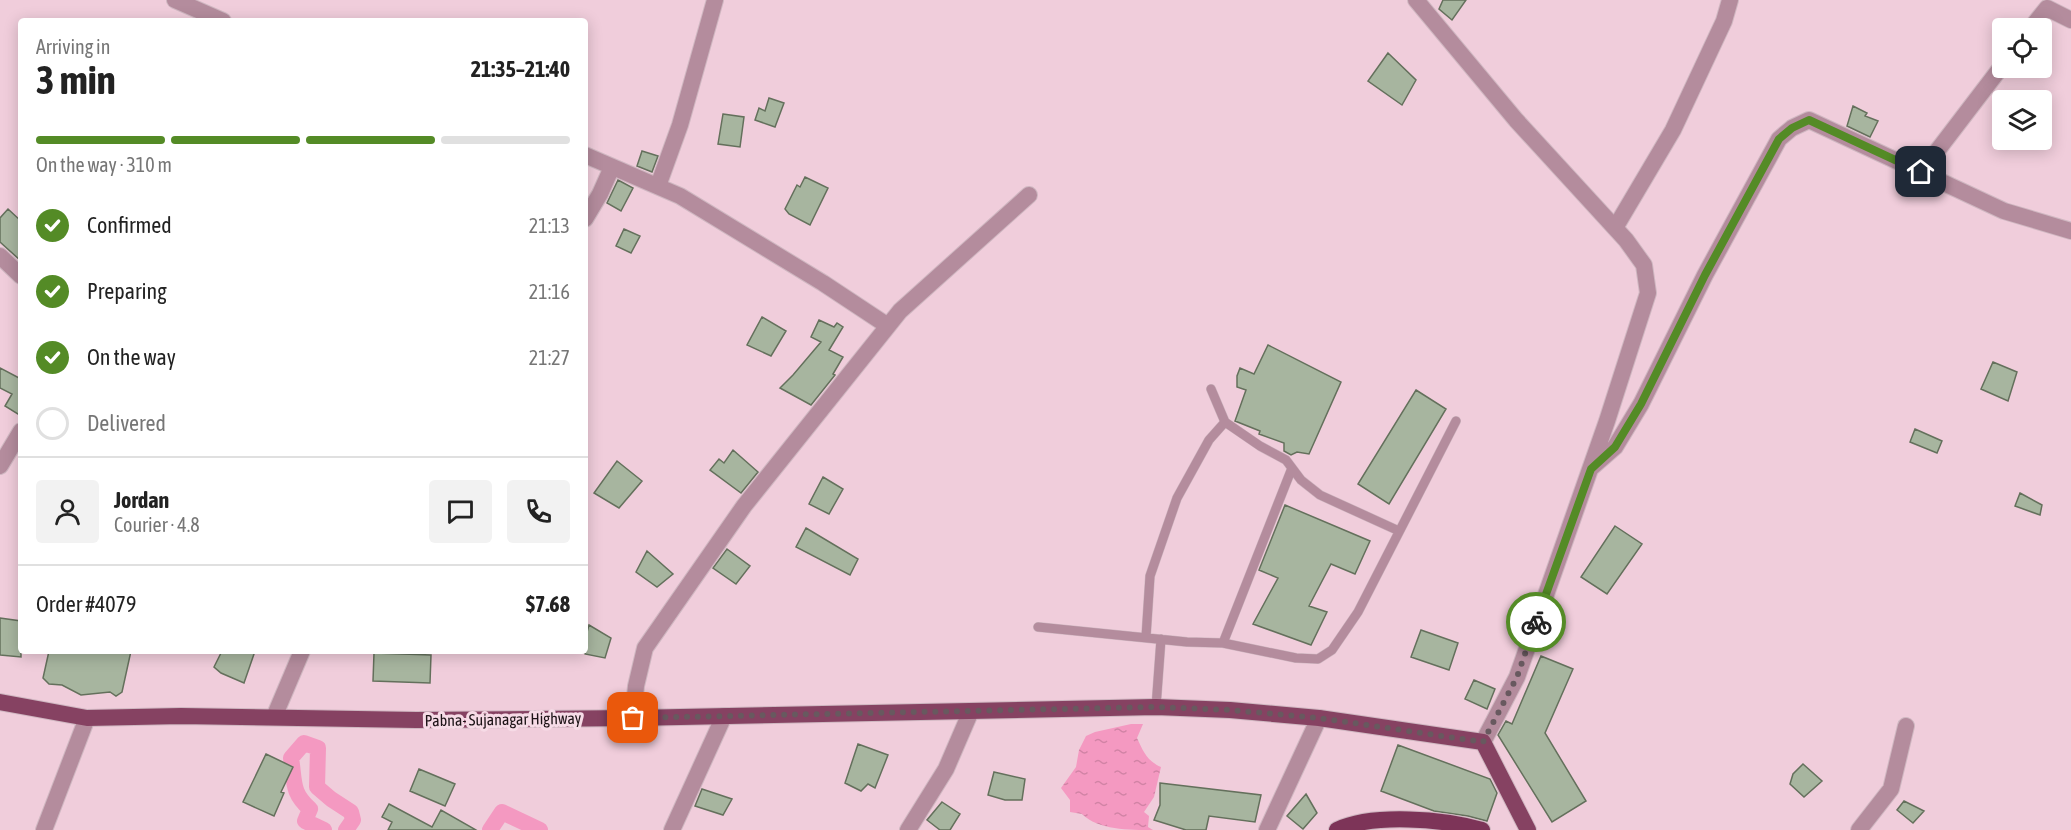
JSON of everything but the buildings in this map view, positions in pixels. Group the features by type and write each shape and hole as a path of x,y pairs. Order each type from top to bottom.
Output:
{"highway":[{"path":"1337,830 1348,825 1412,819 1482,830"}],"main road":[{"name":"Pabna- Sujanagar Highway","path":"0,702 87,718 181,716 416,720 633,718 1156,707 1230,710 1319,718 1483,742"},
{"path":"1483,742 1528,830"}],"street":[{"path":"175,0 217,18"},
{"path":"658,186 680,125 715,0"},
{"path":"1416,0 1516,120 1615,228 1644,265 1648,293 1591,469 1517,677 1483,742"},
{"path":"1615,228 1673,130 1724,21 1730,0"},
{"path":"2039,18 2050,4 2071,20"},
{"path":"1921,172 1993,78"},
{"path":"1591,469 1615,447 1636,413 1705,275 1779,139 1792,128 1809,120 2004,211 2071,231"},
{"path":"588,156 658,186 701,209 888,326"},
{"path":"588,214 612,166"},
{"path":"633,718 636,686 645,648 744,506 900,311 1029,195"},
{"path":"0,256 18,273"},
{"path":"0,466 18,436"},
{"path":"274,717 301,654"},
{"path":"908,830 946,769 971,711"},
{"path":"672,830 724,716"},
{"path":"44,830 87,718"},
{"path":"1267,830 1319,718"},
{"path":"1859,830 1891,789 1906,726"}],"lane":[{"path":"1211,389 1225,422 1260,446 1286,460 1301,480 1320,495 1399,531"},
{"path":"1038,627 1187,642 1223,643 1296,658 1318,658 1332,650 1358,612 1456,421"},
{"path":"1146,637 1150,576 1177,498 1209,440 1225,422"},
{"path":"1223,643 1292,468"},
{"path":"1156,707 1161,639"}],"shaded area":[{"path":"0,0 2071,0 2071,830 0,830"}],"water":[{"path":"1131,724 1143,724 1137,738 1149,759 1161,767 1154,797 1144,812 1149,816 1148,827 1153,830 1105,826 1082,814 1070,812 1070,800 1061,788 1076,767 1079,750 1086,736"}],"waterway":[{"path":"324,830 305,821 310,809 300,797 295,786 291,758 304,743 318,748 317,787 351,812 353,820 346,830"},
{"path":"490,830 502,812 540,830"}],"way so far":[{"path":"633,718 1156,707 1230,710 1319,718 1483,742 1517,677 1536,622"}],"route":[{"path":"1536,622 1591,469 1615,447 1641,404 1705,275 1779,139 1792,128 1809,120 1921,172"}]}
